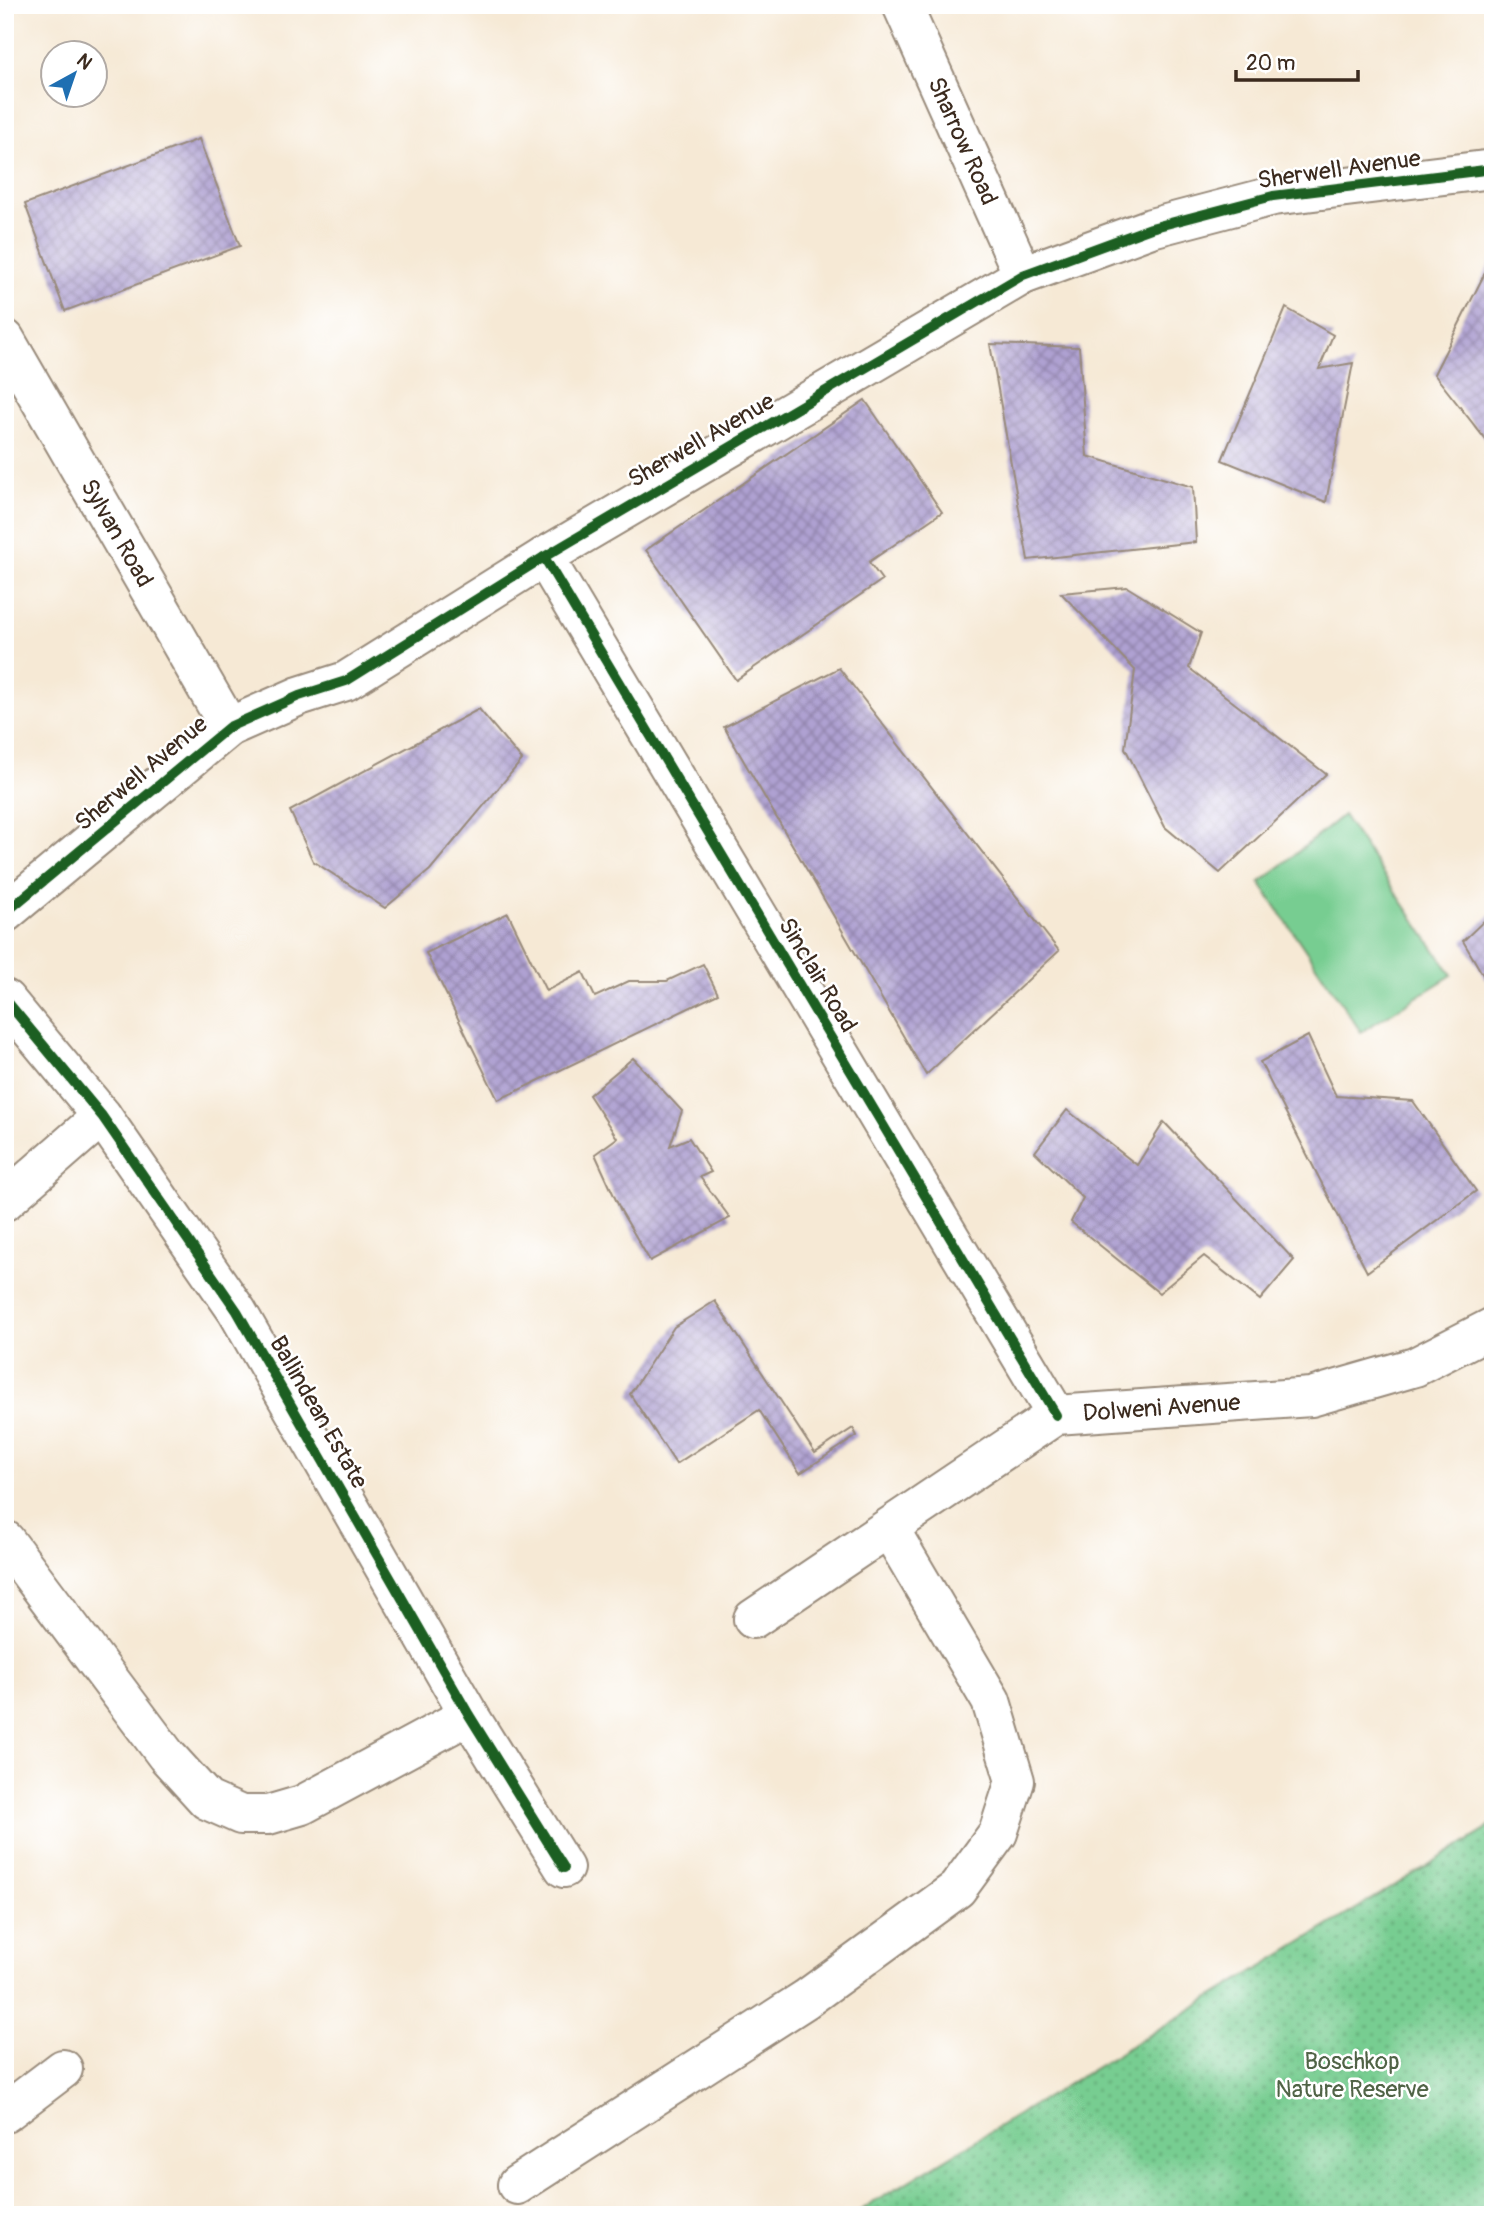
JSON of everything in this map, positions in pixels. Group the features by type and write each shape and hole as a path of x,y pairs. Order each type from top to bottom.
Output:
{"street":[{"name":"Sharrow Road","path":"902,5 1023,275"},
{"name":"Sherwell Avenue","path":"5,913 229,727 299,696 346,681 544,557 1023,275 1151,228 1273,196 1493,169"},
{"name":"Sylvan Road","path":"5,339 229,727"},
{"name":"Sinclair Road","path":"544,557 1056,1415"},
{"name":"Ballindean Estate","path":"5,999 102,1116 237,1311 469,1715 565,1868"},
{"path":"5,1202 102,1116"},
{"name":"Dolweni Avenue","path":"753,1619 1056,1415 1311,1397 1415,1367 1493,1327"},
{"path":"517,2185 806,1999 957,1888 998,1833 1015,1781 991,1701 888,1528"},
{"path":"5,1540 166,1755 207,1800 241,1815 268,1815 302,1805 469,1715"},
{"path":"5,2113 63,2068"}],"green space":[{"path":"1343,815 1452,975 1361,1032 1260,883"},
{"name":"Boschkop Nature Reserve","path":"1493,1823 1493,2215 853,2215 1486,1830"}],"building":[{"path":"199,139 240,246 65,311 25,204"},
{"path":"1493,257 1493,449 1434,374"},
{"path":"1286,308 1333,335 1319,369 1353,363 1326,502 1222,460"},
{"path":"990,344 1079,347 1087,456 1193,487 1196,542 1028,560"},
{"path":"865,400 942,512 869,562 882,580 736,680 646,550"},
{"path":"1127,587 1201,633 1189,668 1326,774 1220,873 1165,827 1125,748 1135,670 1061,593"},
{"path":"839,668 1059,951 926,1075 724,727"},
{"path":"479,709 522,760 430,870 385,908 313,861 290,811"},
{"path":"1493,912 1493,992 1463,941"},
{"path":"508,913 546,991 583,972 595,997 629,981 667,981 703,964 718,994 498,1100 426,953"},
{"path":"1308,1036 1336,1096 1413,1101 1476,1191 1367,1272 1260,1062"},
{"path":"633,1058 682,1111 670,1146 689,1138 711,1172 700,1177 730,1218 650,1261 621,1211 595,1154 617,1138 589,1095"},
{"path":"1067,1110 1137,1165 1164,1122 1294,1260 1260,1300 1204,1256 1159,1293 1071,1222 1083,1198 1035,1152"},
{"path":"715,1301 815,1453 853,1428 857,1436 800,1473 759,1410 676,1464 630,1394 674,1327"}],"cycle path":[{"path":"5,913 229,727 299,696 346,681 544,557 1023,275 1151,228 1273,196 1493,169"},
{"path":"544,557 1056,1415"},
{"path":"5,999 102,1116 237,1311 469,1715 564,1868"}]}
